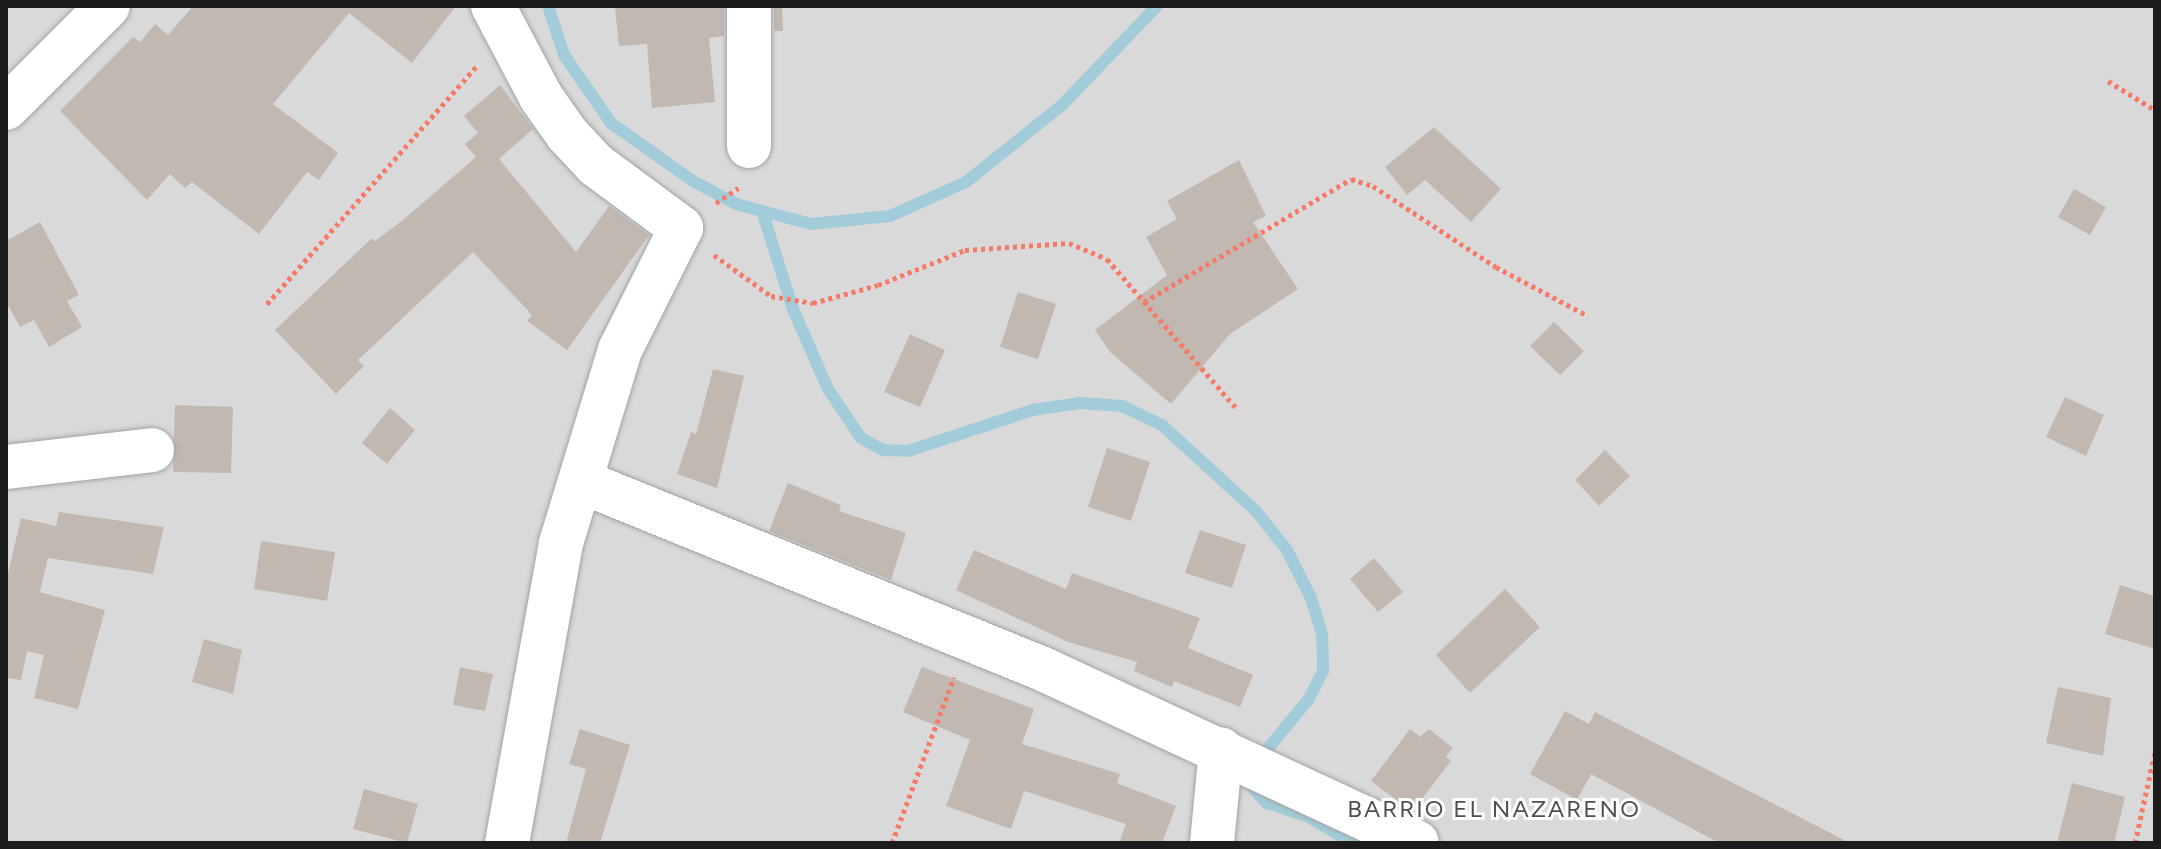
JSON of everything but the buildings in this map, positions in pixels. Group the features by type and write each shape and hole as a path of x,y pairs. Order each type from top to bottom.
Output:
{"street":[{"path":"6,108 108,6"},
{"path":"749,6 749,146"},
{"path":"500,19 567,134 596,165 681,228 620,350 580,481 542,621 507,843"},
{"path":"6,467 152,450"},
{"path":"580,481 968,639 1221,749 1417,843"},
{"path":"1212,843 1221,749"}],"path":[{"path":"267,304 500,19"},
{"path":"2108,81 2155,110"},
{"path":"749,146 742,185 681,228 757,289 802,302 851,294 965,250 1069,243 1107,259 1235,407"},
{"path":"1144,302 1351,179 1373,186 1496,267 1588,316"},
{"path":"892,843 968,639"},
{"path":"2135,843 2155,752"}],"shaded area":[{"path":"6,6 2155,6 2155,843 6,843"}],"waterway":[{"path":"548,6 564,55 611,123 693,181 736,204 811,224 890,216 966,182 1062,105 1157,6"},
{"path":"763,214 793,309 828,389 861,438 883,450 908,451 1033,410 1080,403 1122,406 1162,425 1256,511 1287,550 1311,598 1322,634 1323,671 1308,700 1255,764 1250,785 1267,803 1309,817 1352,843"}],"district":[{"name":"BARRIO EL NAZARENO","path":"1494,809"}]}
